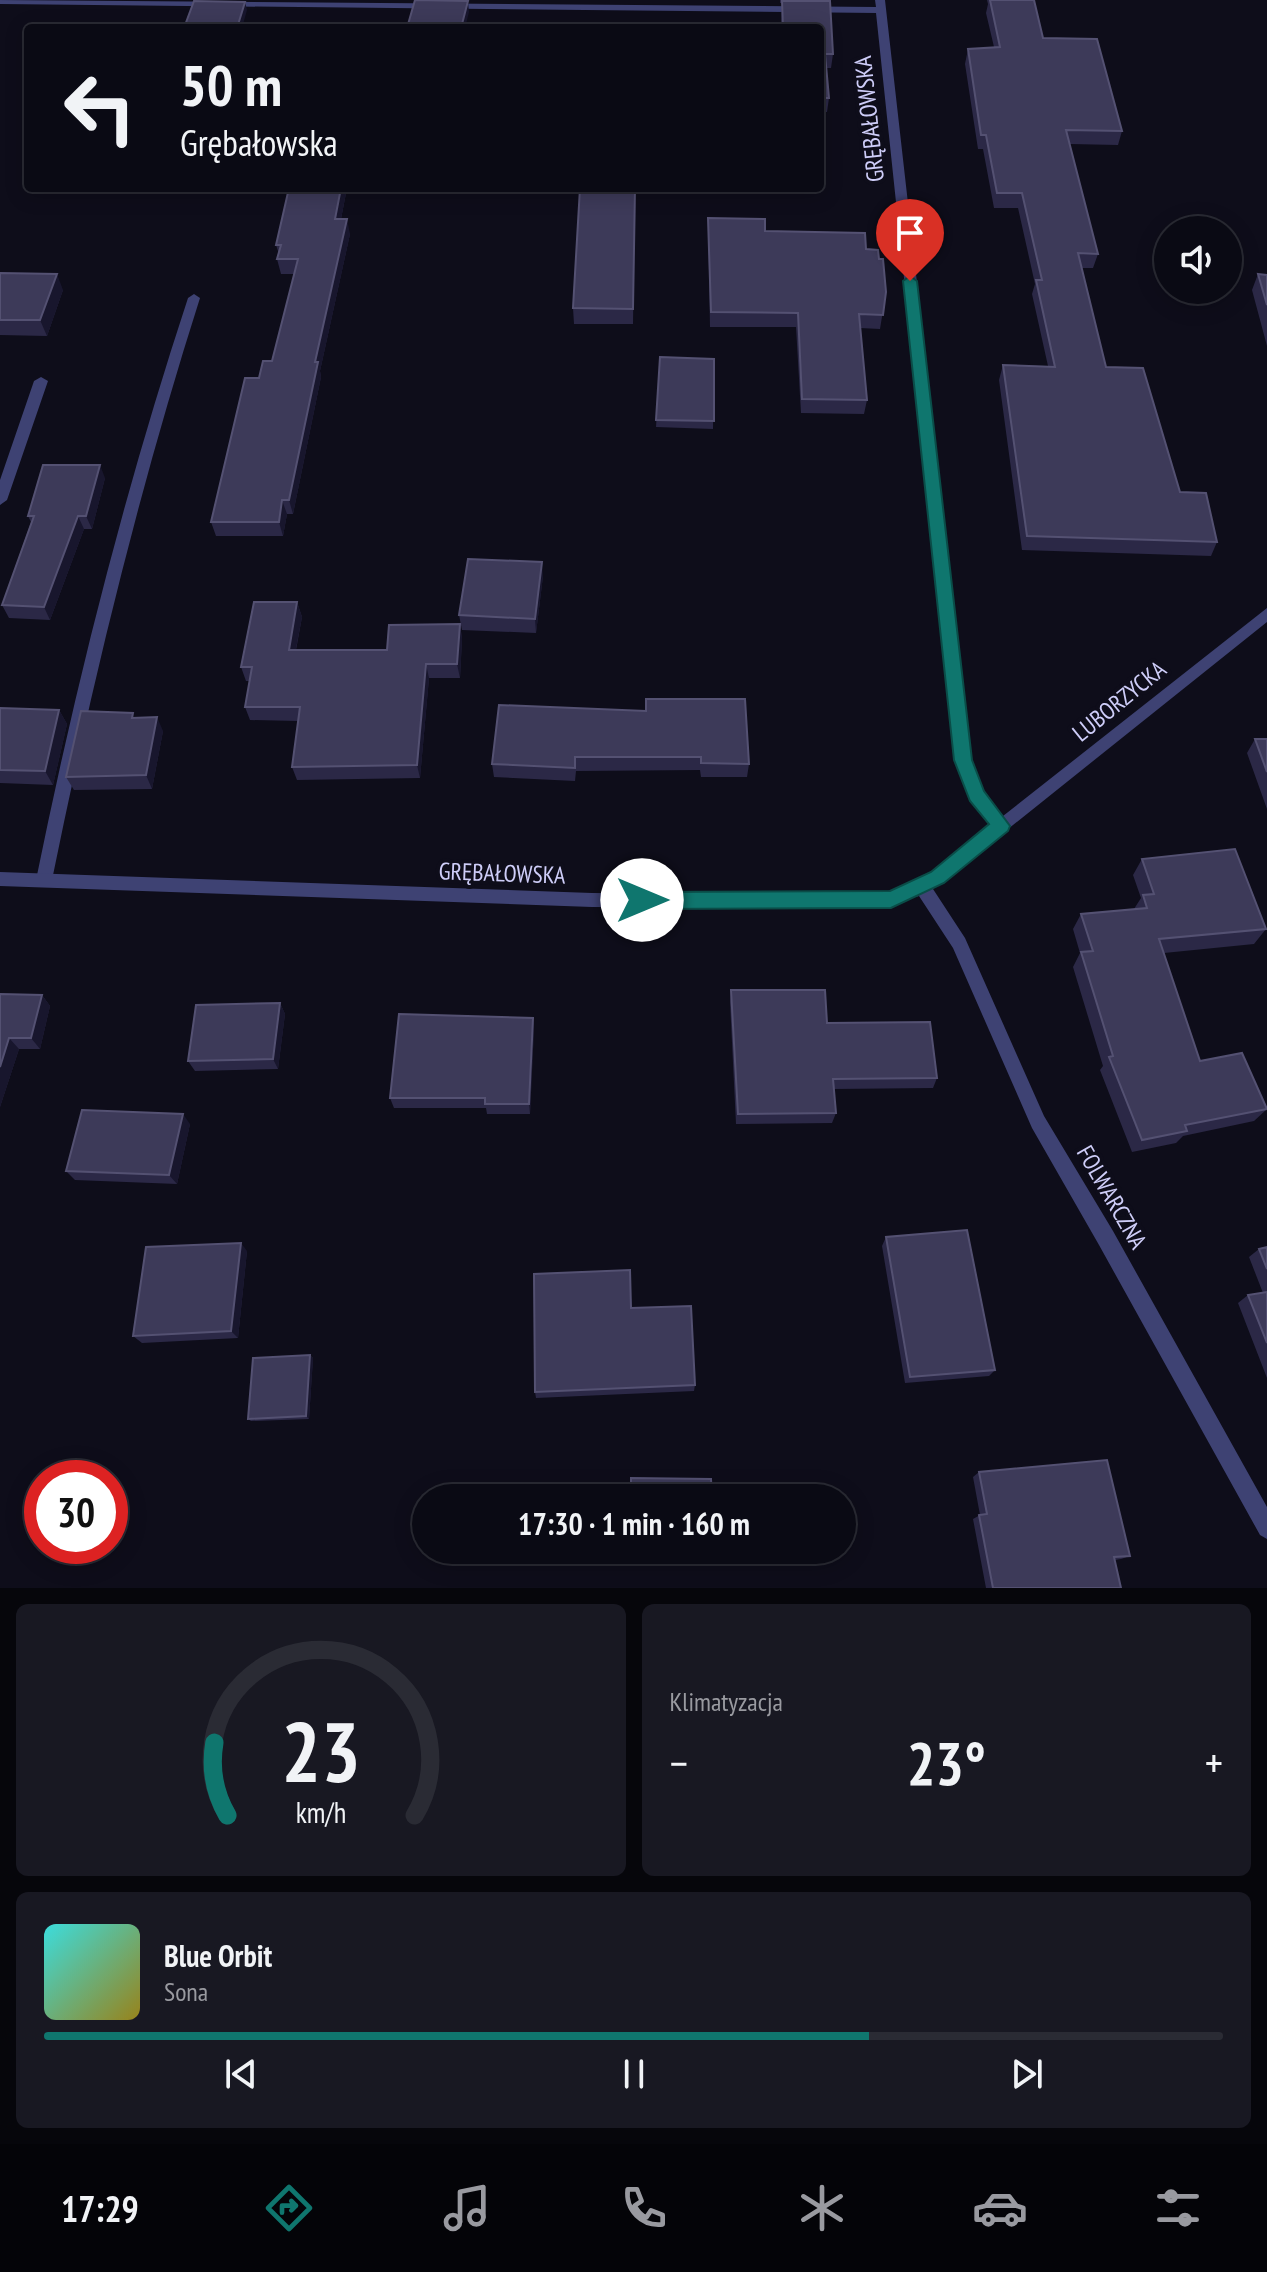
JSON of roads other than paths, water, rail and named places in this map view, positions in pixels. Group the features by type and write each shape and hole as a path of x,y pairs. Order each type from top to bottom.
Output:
{"street":[{"path":"0,1 880,5"},
{"name":"GRĘBAŁOWSKA","path":"0,879 592,900 871,902 891,899 922,887 1001,826 977,795 963,760 880,5"},
{"path":"44,880 76,721 145,450 194,298"},
{"path":"0,500 41,381"},
{"name":"LUBORZYCKA","path":"1001,826 1267,614"},
{"name":"FOLWARCZNA","path":"922,887 959,943 1038,1122 1267,1528"}]}
